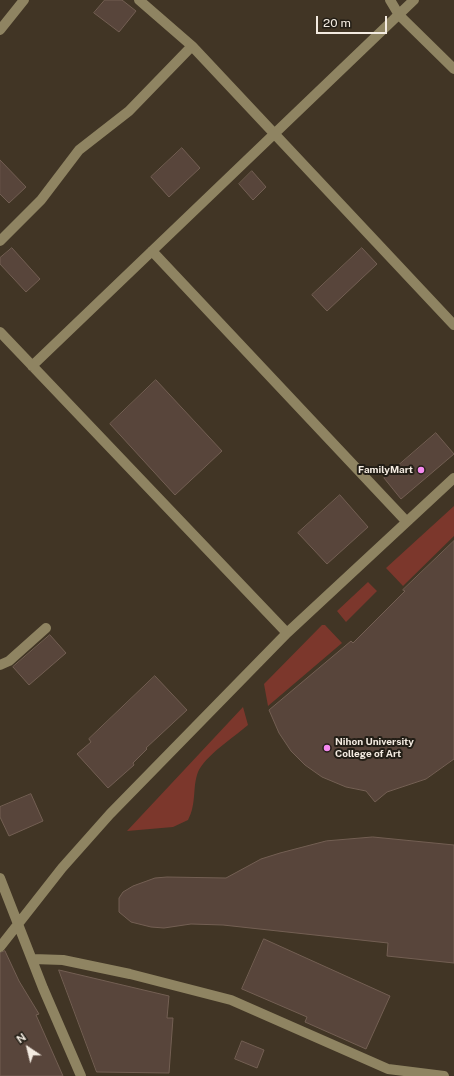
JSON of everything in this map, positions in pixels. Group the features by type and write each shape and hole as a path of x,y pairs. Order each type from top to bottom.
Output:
{"street":[{"path":"0,30 24,0"},
{"path":"139,0 192,46 454,325"},
{"path":"390,0 399,14 454,69"},
{"path":"32,366 414,0"},
{"path":"0,242 41,200 79,150 129,111 192,46"},
{"path":"152,251 406,521"},
{"path":"0,332 286,633"},
{"path":"0,947 62,868 110,814 286,633 454,478"},
{"path":"0,665 9,661 46,628"},
{"path":"0,878 17,924 33,959 43,988 81,1076"},
{"path":"33,959 62,960 130,974 231,1000 388,1069 444,1076"}],"shaded area":[{"path":"454,506 454,536 403,586 386,568"},
{"path":"368,582 377,591 346,622 337,611"},
{"path":"322,625 325,625 342,643 268,706 264,684"},
{"path":"243,707 248,725 213,753 198,772 195,784 193,808 188,820 173,827 127,831"}],"building":[{"path":"105,0 122,0 136,11 119,32 94,13"},
{"path":"182,148 200,168 169,197 151,177"},
{"path":"0,160 26,187 9,203 0,194"},
{"path":"252,171 266,187 253,200 239,184"},
{"path":"12,248 40,279 26,292 0,264 0,258"},
{"path":"362,248 377,264 327,311 312,295"},
{"path":"156,380 222,451 175,495 110,424"},
{"path":"436,433 454,454 401,499 384,478"},
{"path":"340,495 368,527 327,564 298,533"},
{"path":"454,541 454,759 426,779 387,792 375,802 366,791 346,787 322,777 305,765 291,751 279,733 269,710 351,641 353,643 405,591 403,590"},
{"path":"50,635 66,653 29,685 13,667"},
{"path":"155,676 187,710 146,748 147,749 133,763 134,765 108,788 77,754 91,742 89,739"},
{"path":"31,794 43,821 9,836 0,817 0,807"},
{"path":"373,837 454,845 454,963 387,956 388,943 223,925 191,924 164,928 151,927 131,922 119,912 119,898 123,892 133,886 155,878 226,878 261,859 280,853 326,841"},
{"path":"264,939 390,996 366,1049 305,1022 307,1017 242,989"},
{"path":"5,951 19,981 39,1014 36,1015 63,1076 0,1076 0,953"},
{"path":"59,970 169,996 167,1018 173,1018 169,1073 97,1072"},
{"path":"242,1041 264,1050 257,1068 235,1059"}],"place":[{"name":"FamilyMart","path":"421,470"},
{"name":"Nihon University College of Art","path":"327,748"}]}
